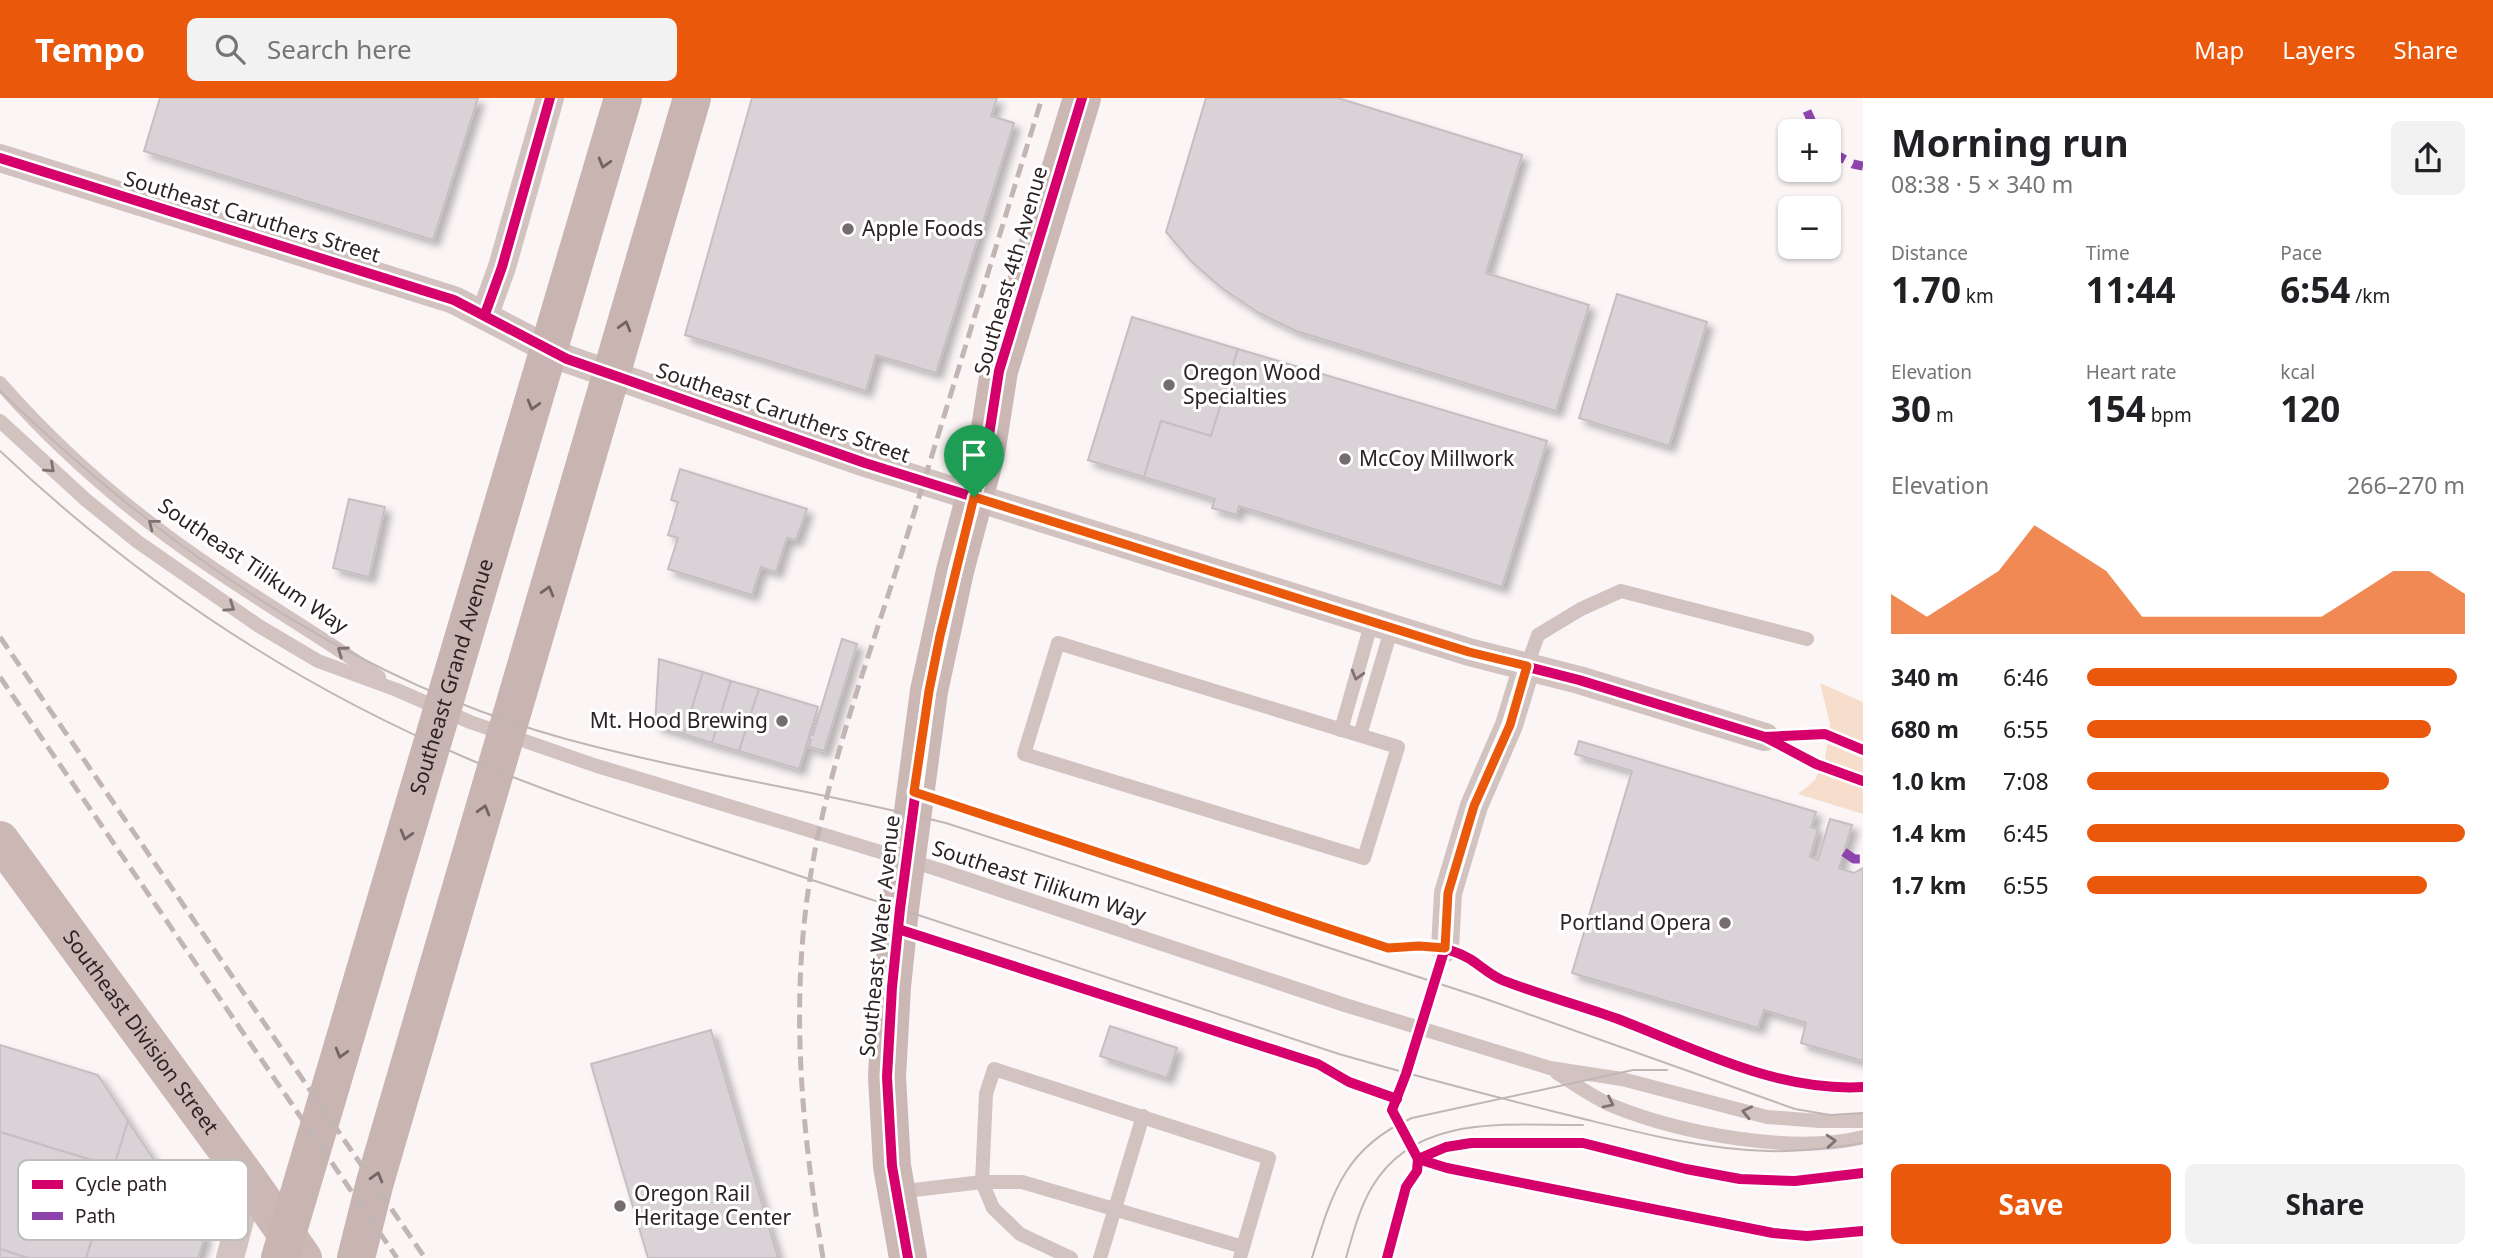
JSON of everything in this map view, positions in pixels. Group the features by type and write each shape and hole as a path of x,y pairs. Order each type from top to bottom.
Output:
{"highway":[{"name":"Southeast Grand Avenue","path":"280,1258 624,98"},
{"path":"356,1258 375,1182 692,98"}],"street":[{"path":"485,314 502,267 550,98"},
{"name":"Southeast 4th Avenue","path":"974,497 986,454 999,371 1082,98"},
{"name":"Southeast Caruthers Street","path":"0,158 454,300 567,359 865,463 1469,652 1578,680 1765,737"},
{"name":"Southeast Water Avenue","path":"908,1258 888,1126 887,1077 892,987 929,691 974,497"},
{"path":"1445,948 1448,893 1474,806 1510,725 1527,666"},
{"name":"Southeast Division Street","path":"0,840 234,1160"},
{"name":"Southeast Division Street","path":"248,1179 303,1258"},
{"path":"248,1190 250,1182"},
{"path":"230,1258 235,1240"}],"lane":[{"name":"Southeast Tilikum Way","path":"0,383 51,438 153,524 211,567 326,640 397,690"},
{"name":"Southeast Tilikum Way","path":"0,421 86,500 138,542 259,626 318,661 397,690 470,722 594,765 906,860 1345,1005 1550,1068 1622,1079 1766,1116 1820,1121 1863,1121"},
{"path":"1527,666 1538,635 1581,609 1621,591 1807,639"},
{"path":"1341,730 1382,624"},
{"path":"1360,735 1382,624"},
{"path":"1058,643 1341,730 1398,747 1364,858 1024,754 1058,643"},
{"name":"Southeast Tilikum Way","path":"1550,1068 1612,1106 1726,1138 1818,1142 1863,1137"},
{"path":"896,1192 982,1182 1022,1182 1116,1208 1242,1252 1269,1158 994,1069 986,1094 982,1182 993,1208 1020,1234 1072,1258"},
{"path":"1101,1258 1143,1116"}],"shaded area":[{"path":"1820,683 1863,702 1863,814 1798,794 1815,780 1825,759 1830,724"}],"building":[{"path":"160,98 478,98 433,240 144,151"},
{"name":"Apple Foods","path":"752,98 997,98 991,116 1014,123 936,373 876,355 866,391 685,335"},
{"path":"1206,98 1338,98 1522,155 1486,273 1589,305 1556,411 1296,331 1259,313 1223,289 1192,262 1166,232"},
{"path":"1617,294 1707,322 1669,446 1579,418"},
{"name":"Oregon Wood Specialties","path":"1132,317 1238,349 1211,436 1161,421 1144,477 1088,460"},
{"name":"McCoy Millwork","path":"1238,349 1547,441 1502,587 1239,506 1237,515 1212,508 1215,499 1144,477 1161,421 1211,436"},
{"path":"680,469 807,509 796,540 787,538 776,572 761,567 752,595 668,569 678,538 668,535 678,502 671,500"},
{"path":"349,499 385,507 369,577 333,568"},
{"path":"842,639 857,644 824,751 809,747 809,740 810,734 813,735"},
{"path":"659,659 703,672 684,734 655,725"},
{"path":"703,672 731,681 712,743 684,734"},
{"path":"731,681 759,689 739,751 712,743"},
{"name":"Mt. Hood Brewing","path":"759,689 818,707 799,769 739,751"},
{"name":"Portland Opera","path":"1579,741 1816,812 1811,827 1818,829 1810,857 1818,860 1830,819 1852,825 1839,868 1854,873 1863,868 1863,1061 1801,1043 1806,1023 1764,1010 1758,1028 1572,973 1632,771 1575,754"},
{"path":"1110,1026 1177,1048 1167,1078 1100,1056"},
{"path":"711,1030 778,1258 648,1258 591,1064"},
{"path":"0,1045 98,1075 128,1121 116,1160 91,1160 0,1132"},
{"path":"128,1121 154,1160 116,1160"},
{"path":"0,1132 91,1160 18,1160 18,1240 92,1240 86,1258 28,1258 0,1249"},
{"path":"92,1240 204,1240 198,1258 86,1258"},
{"path":"0,1249 28,1258 0,1258"}],"tram line":[{"path":"0,391 126,502 192,553 262,601 334,643 408,681 486,713 613,751 946,823 1483,998 1795,1109 1830,1115 1863,1113"},
{"path":"0,451 106,543 218,625 338,696 400,728 504,774 862,897 1339,1054 1429,1079 1626,1129 1721,1148 1780,1151 1863,1143"},
{"path":"1312,1258 1344,1174 1371,1143 1389,1130 1412,1118 1633,1070 1667,1070"},
{"path":"1346,1258 1367,1195 1391,1163 1413,1146 1466,1128 1495,1125 1583,1125"}],"railway":[{"path":"823,1258 805,1124 800,1034 802,944 814,855 847,724 1042,98"},
{"path":"0,637 425,1258"},
{"path":"0,677 397,1258"}],"marked path":[{"path":"1807,111 1811,119"},
{"path":"1841,158 1863,166"},
{"path":"1844,852 1854,859 1863,859"}],"cycle path":[{"path":"485,314 502,267 550,98"},
{"path":"908,1258 892,1166 887,1077 900,909 929,691 955,571 986,454 999,371 1082,98"},
{"path":"0,158 454,300 567,359 865,463 1469,652 1579,680 1765,737 1816,764 1863,781"},
{"path":"1387,1258 1406,1187 1417,1171 1418,1159 1392,1110 1406,1074 1445,948 1448,893 1474,806 1509,725 1527,666"},
{"path":"1765,737 1825,734 1863,750"},
{"path":"914,792 1388,948 1420,946 1451,950 1502,980 1618,1019 1768,1076 1831,1087 1863,1087"},
{"path":"898,929 1318,1064 1349,1082 1397,1099"},
{"path":"1418,1159 1446,1147 1471,1143 1583,1143 1686,1169 1740,1179 1795,1181 1863,1173"},
{"path":"1418,1159 1447,1168 1773,1233 1807,1236 1863,1231"}],"place":[{"name":"Apple Foods","path":"848,229"},
{"name":"Oregon Wood Specialties","path":"1169,385"},
{"name":"McCoy Millwork","path":"1345,459"},
{"name":"Mt. Hood Brewing","path":"782,721"},
{"name":"Portland Opera","path":"1725,923"},
{"name":"Oregon Rail Heritage Center","path":"620,1206"}],"route":[{"path":"974,497 1469,652 1527,666 1510,725 1474,806 1448,893 1445,948 1388,948 914,792 940,636 974,497"}]}
